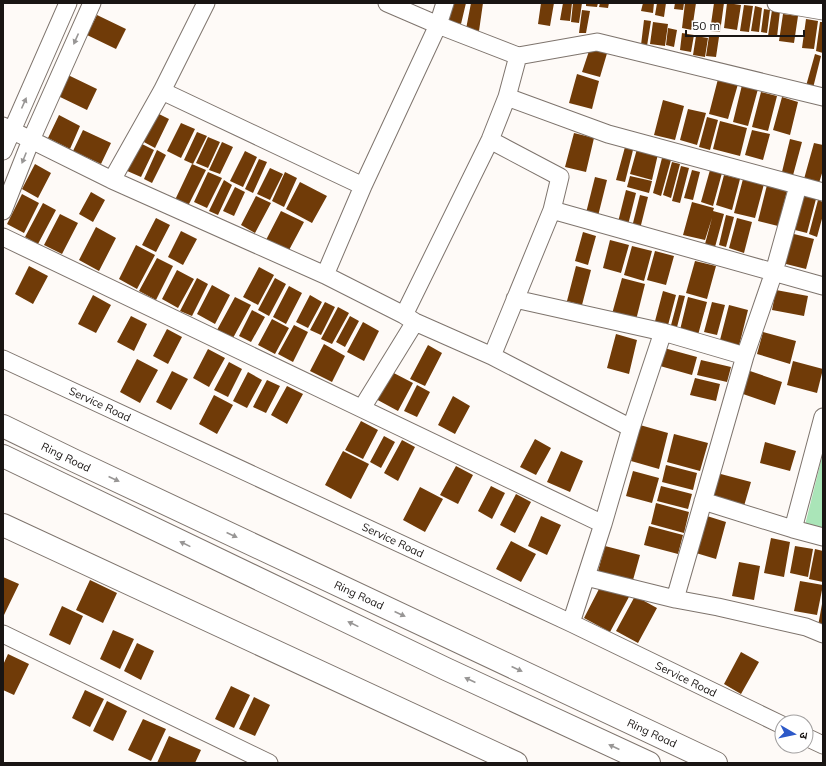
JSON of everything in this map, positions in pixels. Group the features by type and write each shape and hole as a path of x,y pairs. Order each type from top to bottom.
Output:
{"main road":[{"name":"Ring Road","path":"3,426 716,763"},
{"path":"3,456 446,669 649,763"},
{"path":"3,526 516,763"}],"street":[{"path":"3,151 8,128 68,3"},
{"path":"3,211 31,140 92,3"},
{"path":"112,180 162,91 206,3"},
{"path":"387,3 438,25 518,56 597,42 823,97"},
{"path":"325,276 363,186 438,25 445,3"},
{"path":"776,3 823,11"},
{"path":"362,408 409,318 490,140 507,97 518,56"},
{"path":"162,91 363,186"},
{"path":"507,97 608,134 823,192"},
{"path":"8,128 112,180 325,276 409,318 492,356 631,428"},
{"path":"490,140 560,177 552,210 492,356"},
{"path":"675,599 745,356 774,272 798,186"},
{"path":"552,210 823,286"},
{"path":"3,237 603,524"},
{"path":"515,299 663,332 745,356"},
{"path":"571,623 603,524 631,428 663,332"},
{"name":"Service Road","path":"3,359 571,623 774,721"},
{"path":"793,529 823,417"},
{"path":"703,501 823,537"},
{"path":"586,577 675,599 718,607 799,626 823,634"},
{"path":"3,634 269,763"}],"green space":[{"path":"823,453 823,529 805,525"}],"building":[{"path":"452,3 466,3 461,24 449,21"},
{"path":"471,3 483,3 479,31 466,29"},
{"path":"541,3 554,3 550,26 538,24"},
{"path":"563,3 572,3 570,21 560,20"},
{"path":"573,3 582,3 579,23 571,22"},
{"path":"586,3 598,3 597,7 586,6"},
{"path":"600,3 609,3 608,8 599,7"},
{"path":"643,3 654,3 653,13 641,11"},
{"path":"657,3 666,3 664,17 655,15"},
{"path":"675,3 684,3 683,10 674,9"},
{"path":"685,3 696,3 692,30 682,28"},
{"path":"714,3 724,3 720,32 710,31"},
{"path":"727,3 741,5 737,30 724,28"},
{"path":"744,5 753,6 749,32 740,31"},
{"path":"755,6 762,8 759,32 751,31"},
{"path":"764,9 770,10 767,33 761,32"},
{"path":"582,10 590,11 586,33 579,33"},
{"path":"772,10 780,11 777,37 768,36"},
{"path":"783,14 798,16 794,43 779,41"},
{"path":"97,15 126,29 116,49 87,35"},
{"path":"806,19 818,21 814,49 802,48"},
{"path":"644,20 651,21 647,46 641,45"},
{"path":"653,22 668,24 665,46 650,44"},
{"path":"820,22 823,22 823,53 816,51"},
{"path":"668,28 677,30 674,47 666,45"},
{"path":"682,33 694,35 691,52 680,50"},
{"path":"696,36 708,38 705,57 693,55"},
{"path":"709,36 719,37 716,57 706,56"},
{"path":"591,45 608,50 600,77 582,72"},
{"path":"815,54 821,56 813,88 806,86"},
{"path":"577,74 599,81 592,109 569,103"},
{"path":"68,75 97,89 87,110 58,96"},
{"path":"718,79 738,84 728,119 709,114"},
{"path":"742,85 758,89 748,126 733,122"},
{"path":"761,92 777,96 768,131 752,127"},
{"path":"782,97 798,102 790,135 773,130"},
{"path":"663,100 684,106 675,140 654,135"},
{"path":"688,109 706,113 697,145 680,140"},
{"path":"155,112 169,119 155,148 142,141"},
{"path":"59,115 80,126 70,149 48,138"},
{"path":"707,117 718,120 710,150 699,147"},
{"path":"720,121 747,128 740,156 713,149"},
{"path":"181,123 195,129 181,158 167,151"},
{"path":"83,130 111,143 101,164 73,151"},
{"path":"752,130 770,134 763,160 745,155"},
{"path":"197,132 207,136 193,164 184,160"},
{"path":"574,133 594,138 586,172 565,167"},
{"path":"208,137 220,142 208,168 196,163"},
{"path":"790,139 802,142 792,179 781,176"},
{"path":"138,142 154,150 141,177 125,170"},
{"path":"222,142 233,147 220,174 209,170"},
{"path":"814,143 823,145 823,170 819,183 804,179"},
{"path":"625,147 633,150 625,182 616,180"},
{"path":"637,149 658,154 652,180 630,174"},
{"path":"157,150 166,155 152,183 144,179"},
{"path":"245,151 257,157 243,187 230,181"},
{"path":"662,158 671,160 661,196 653,193"},
{"path":"259,159 267,162 253,193 245,189"},
{"path":"672,162 680,164 671,198 663,195"},
{"path":"35,164 51,173 38,198 22,189"},
{"path":"192,164 206,170 188,206 175,200"},
{"path":"681,166 689,168 680,203 672,201"},
{"path":"270,168 283,174 270,200 257,194"},
{"path":"692,170 700,172 693,200 684,198"},
{"path":"710,170 722,173 713,206 701,202"},
{"path":"208,172 222,178 207,208 194,202"},
{"path":"285,172 297,178 284,207 272,201"},
{"path":"724,175 740,179 732,210 716,205"},
{"path":"630,176 652,181 649,193 627,187"},
{"path":"595,177 607,180 598,216 586,213"},
{"path":"743,179 764,184 755,218 734,213"},
{"path":"224,180 232,185 218,215 209,211"},
{"path":"300,182 327,196 312,223 286,209"},
{"path":"767,185 787,191 778,226 758,221"},
{"path":"235,187 245,192 234,216 223,211"},
{"path":"626,190 636,193 628,225 618,222"},
{"path":"91,192 105,200 93,222 79,214"},
{"path":"22,194 39,203 24,233 7,224"},
{"path":"640,195 648,197 640,229 632,227"},
{"path":"256,196 271,203 255,233 241,225"},
{"path":"804,196 816,199 807,233 795,230"},
{"path":"818,200 823,202 823,215 817,237 809,234"},
{"path":"692,202 714,208 713,211 724,214 715,247 705,244 712,218 705,240 683,235"},
{"path":"43,203 56,210 38,244 25,237"},
{"path":"281,211 304,222 288,252 266,240"},
{"path":"60,214 78,223 62,254 44,245"},
{"path":"726,215 734,217 726,247 719,245"},
{"path":"156,218 170,225 156,252 142,245"},
{"path":"737,218 752,222 744,253 729,248"},
{"path":"96,227 116,238 99,271 79,260"},
{"path":"181,231 197,239 183,265 168,257"},
{"path":"583,232 596,236 588,265 575,261"},
{"path":"790,233 814,239 806,269 782,263"},
{"path":"610,240 629,245 621,273 603,268"},
{"path":"136,245 155,255 137,289 119,279"},
{"path":"632,246 652,251 644,281 624,275"},
{"path":"655,251 674,256 666,285 647,280"},
{"path":"157,258 173,266 156,300 139,291"},
{"path":"695,261 716,266 707,299 686,293"},
{"path":"29,266 48,276 33,304 15,294"},
{"path":"576,266 591,270 582,305 567,301"},
{"path":"259,267 274,275 258,305 243,297"},
{"path":"177,270 194,279 178,308 162,299"},
{"path":"197,278 208,284 192,316 180,311"},
{"path":"275,278 286,284 269,316 258,310"},
{"path":"622,278 645,284 636,320 612,314"},
{"path":"212,285 230,295 215,324 197,314"},
{"path":"289,286 302,293 286,324 273,317"},
{"path":"776,290 808,296 804,316 772,310"},
{"path":"663,291 676,295 667,329 654,325"},
{"path":"93,295 111,305 96,333 78,324"},
{"path":"310,295 322,302 308,328 296,322"},
{"path":"679,295 685,296 676,331 670,329"},
{"path":"235,297 251,305 233,338 217,330"},
{"path":"688,297 707,302 698,335 680,330"},
{"path":"325,302 335,307 321,335 310,330"},
{"path":"712,302 725,305 717,335 704,332"},
{"path":"729,305 748,310 739,346 720,340"},
{"path":"338,307 349,313 332,344 321,339"},
{"path":"252,310 265,317 251,342 239,336"},
{"path":"131,316 147,324 134,351 117,342"},
{"path":"350,316 359,321 345,347 336,342"},
{"path":"272,319 289,328 275,354 258,345"},
{"path":"363,322 379,331 364,361 347,352"},
{"path":"294,325 308,332 293,362 278,354"},
{"path":"167,329 182,337 168,364 153,356"},
{"path":"763,332 796,341 790,364 757,354"},
{"path":"616,334 637,340 629,374 607,368"},
{"path":"324,344 345,356 332,382 310,371"},
{"path":"428,345 442,353 425,386 410,379"},
{"path":"664,348 697,357 692,375 660,366"},
{"path":"208,349 225,358 209,387 193,378"},
{"path":"137,359 158,370 140,403 120,392"},
{"path":"701,360 731,367 727,382 697,375"},
{"path":"793,361 823,369 817,393 787,385"},
{"path":"229,362 242,369 228,397 214,390"},
{"path":"388,370 413,383 398,411 374,398"},
{"path":"172,371 188,379 171,410 156,402"},
{"path":"750,371 782,382 775,405 743,394"},
{"path":"248,372 262,380 247,408 233,401"},
{"path":"695,378 720,384 716,401 690,395"},
{"path":"267,380 280,386 266,413 253,407"},
{"path":"417,385 430,392 417,417 404,411"},
{"path":"287,386 303,394 287,424 271,415"},
{"path":"214,395 233,405 217,434 199,424"},
{"path":"453,396 470,406 455,434 438,425"},
{"path":"361,421 378,430 363,459 345,450"},
{"path":"640,425 668,433 659,469 631,461"},
{"path":"674,434 708,443 700,471 667,462"},
{"path":"384,436 395,442 381,468 370,462"},
{"path":"535,439 551,448 536,475 520,467"},
{"path":"402,440 415,447 398,481 384,473"},
{"path":"765,442 796,451 790,471 760,463"},
{"path":"343,451 369,464 351,499 325,485"},
{"path":"561,451 583,461 570,492 547,482"},
{"path":"666,465 697,473 693,490 662,482"},
{"path":"456,466 473,475 458,504 440,495"},
{"path":"633,471 659,478 652,503 626,496"},
{"path":"717,473 751,482 744,506 711,497"},
{"path":"491,486 505,493 492,519 478,511"},
{"path":"661,486 692,494 688,509 657,501"},
{"path":"420,487 443,499 425,532 403,520"},
{"path":"516,494 531,502 515,533 500,525"},
{"path":"656,503 689,512 684,533 651,524"},
{"path":"541,516 561,525 547,555 528,546"},
{"path":"707,516 726,522 716,559 696,553"},
{"path":"649,526 683,535 678,554 644,545"},
{"path":"771,538 790,542 784,577 764,573"},
{"path":"511,541 536,554 521,582 496,569"},
{"path":"605,546 640,555 633,580 598,571"},
{"path":"795,546 813,549 808,577 790,573"},
{"path":"815,549 823,551 823,582 809,579"},
{"path":"739,562 760,566 754,600 732,596"},
{"path":"3,577 19,584 4,615 3,615"},
{"path":"90,580 117,593 103,623 76,610"},
{"path":"800,581 823,585 817,615 794,611"},
{"path":"599,589 630,595 610,632 584,618"},
{"path":"635,596 657,608 638,643 616,631"},
{"path":"823,604 823,627 818,626"},
{"path":"62,606 83,616 70,645 49,635"},
{"path":"113,630 134,639 120,669 100,659"},
{"path":"137,643 154,651 141,680 124,671"},
{"path":"741,652 759,662 741,694 724,684"},
{"path":"8,654 29,664 14,695 3,690 3,665"},
{"path":"231,686 250,695 234,728 215,719"},
{"path":"85,690 104,699 90,727 72,718"},
{"path":"254,697 270,705 255,736 239,729"},
{"path":"107,701 127,711 113,741 93,731"},
{"path":"143,719 166,729 151,761 128,750"},
{"path":"169,736 201,750 195,763 157,763"}]}
